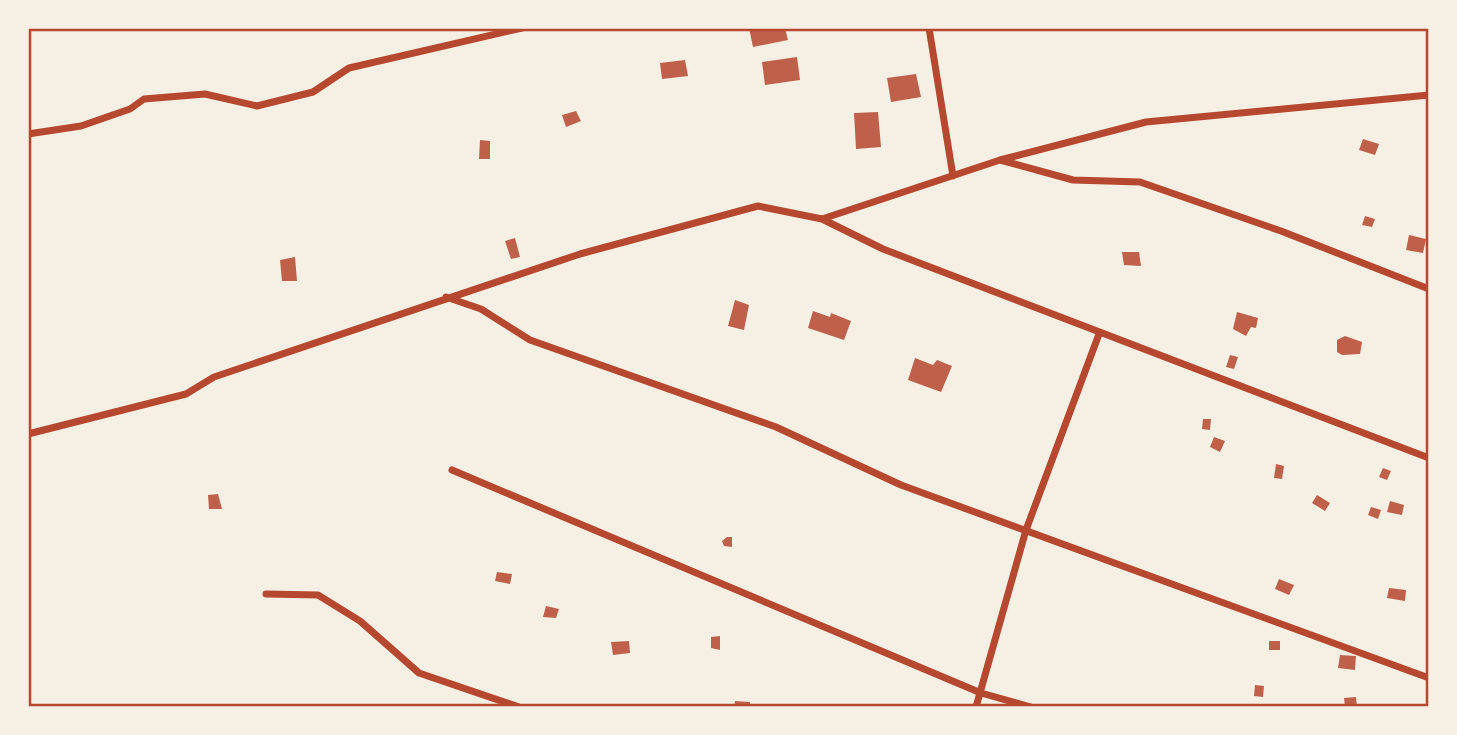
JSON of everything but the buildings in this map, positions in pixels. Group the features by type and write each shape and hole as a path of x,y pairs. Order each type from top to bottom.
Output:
{"street":[{"path":"28,134 81,126 130,109 144,99 205,94 257,106 313,92 349,68 522,28"},
{"path":"929,28 953,176"},
{"path":"822,219 1000,160 1146,122 1429,95"},
{"path":"1000,160 1073,180 1140,182 1281,230 1429,289"},
{"path":"28,433 186,394 215,377 446,298 580,254 758,206 822,219 883,249 1099,334 1273,397 1429,458"},
{"path":"446,298 481,309 530,340 776,427 901,485 1429,678"},
{"path":"976,707 1026,530 1099,334"},
{"path":"452,470 981,694 1031,707"},
{"path":"266,594 318,595 360,621 419,673 519,707"}]}
